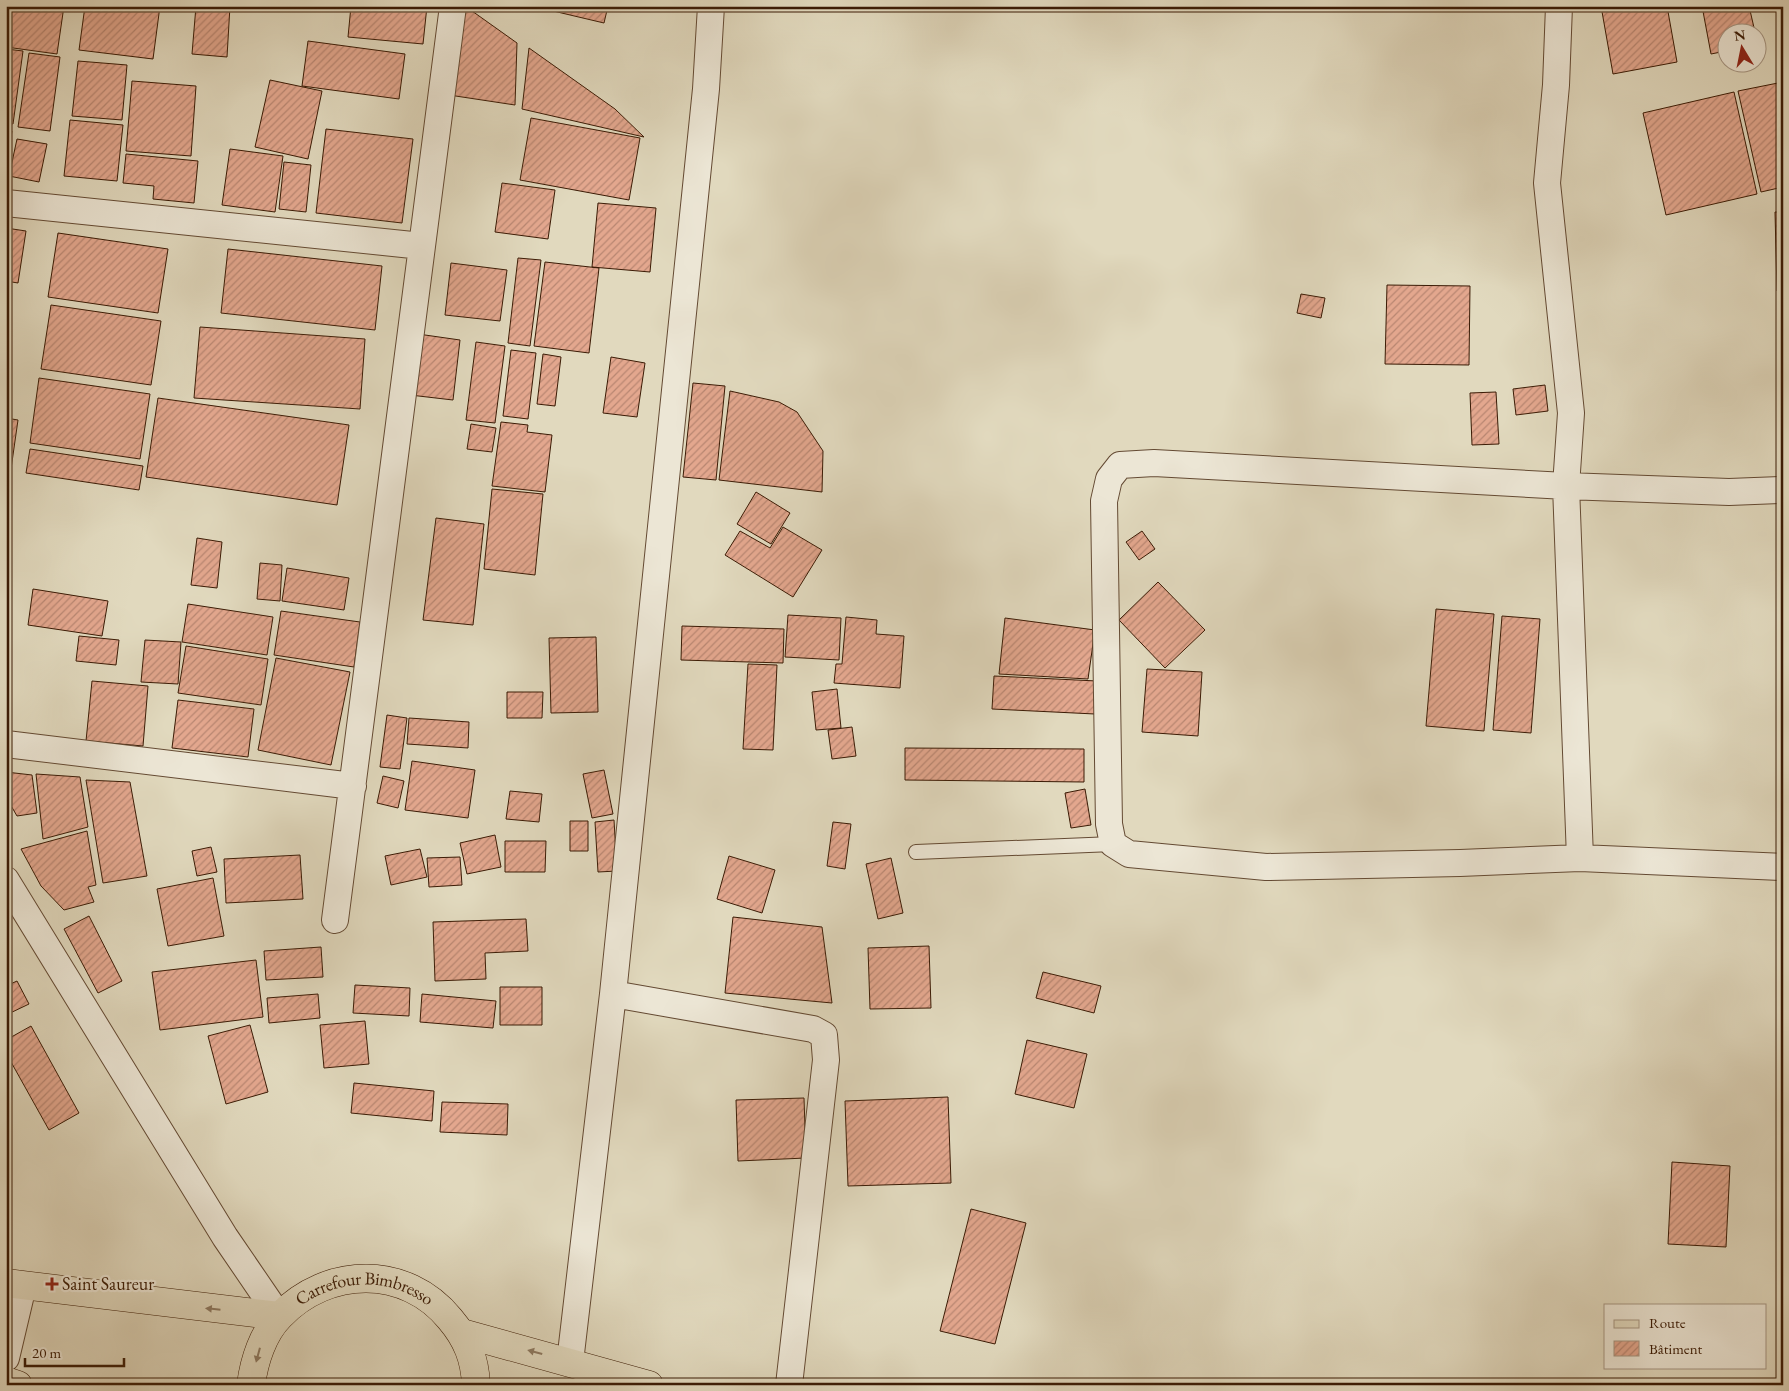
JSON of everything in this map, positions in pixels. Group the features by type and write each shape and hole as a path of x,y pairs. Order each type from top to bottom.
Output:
{"main road":[{"name":"Carrefour Bimbresso","path":"251,1385 259,1348 279,1316 306,1294 339,1280 375,1278 409,1287 439,1306 462,1333 475,1366 476,1385"},
{"path":"15,1285 279,1316"},
{"path":"462,1333 649,1385"},
{"path":"6,1381 18,1385"}],"street":[{"path":"336,920 453,6"},
{"path":"570,1362 613,994 706,89 711,6"},
{"path":"1558,6 1556,85 1547,183 1571,413 1566,486 1580,858"},
{"path":"6,203 422,246"},
{"path":"1783,490 1729,492 1566,486 1154,463 1120,465 1109,479 1104,501 1108,824 1113,844 1129,854 1266,867 1460,863 1580,858 1783,867"},
{"path":"6,744 353,786"},
{"path":"10,892 225,1237 279,1316"},
{"path":"613,994 813,1030 824,1035 826,1060 789,1385"},
{"path":"6,1358 15,1285"}],"lane":[{"path":"916,852 1113,844"}],"building":[{"path":"6,6 64,6 57,54 6,47"},
{"path":"85,6 160,6 153,59 79,50"},
{"path":"196,6 230,6 227,57 192,54"},
{"path":"351,6 427,6 423,44 348,37"},
{"path":"465,6 517,43 515,105 449,95"},
{"path":"532,6 608,6 604,23"},
{"path":"1601,6 1667,6 1677,62 1613,74"},
{"path":"1702,6 1749,6 1753,22 1716,22 1716,53 1711,54"},
{"path":"308,41 405,54 399,99 302,86"},
{"path":"529,48 615,109 644,137 522,109"},
{"path":"6,49 23,51 13,124 6,123"},
{"path":"29,53 60,57 50,131 18,127"},
{"path":"78,61 127,65 122,120 72,116"},
{"path":"270,80 322,91 308,159 255,147"},
{"path":"132,81 196,86 191,156 126,151"},
{"path":"1783,82 1783,187 1761,192 1738,91"},
{"path":"1734,92 1757,194 1666,215 1643,113"},
{"path":"531,118 640,138 629,200 520,180"},
{"path":"70,120 123,125 117,181 64,176"},
{"path":"326,129 413,139 402,223 316,213"},
{"path":"6,130 12,131 6,170"},
{"path":"17,139 47,144 39,182 9,176"},
{"path":"230,149 283,156 275,212 222,205"},
{"path":"126,154 198,161 194,203 153,199 154,186 123,183"},
{"path":"284,162 311,165 306,212 279,209"},
{"path":"502,183 555,190 548,239 495,232"},
{"path":"598,203 656,208 650,272 592,267"},
{"path":"1775,212 1783,212 1783,291 1777,291"},
{"path":"6,228 26,231 18,283 6,281"},
{"path":"58,233 168,249 158,313 48,297"},
{"path":"228,249 382,266 375,330 221,313"},
{"path":"518,258 541,260 530,346 508,343"},
{"path":"545,262 599,268 589,353 534,346"},
{"path":"451,263 507,270 500,321 445,315"},
{"path":"1387,285 1470,286 1469,365 1385,364"},
{"path":"1301,294 1325,298 1321,318 1297,313"},
{"path":"51,305 161,321 151,385 41,369"},
{"path":"200,327 365,339 360,409 194,398"},
{"path":"418,334 460,340 453,400 410,395"},
{"path":"476,342 505,346 495,423 466,420"},
{"path":"511,350 536,353 528,419 503,416"},
{"path":"543,354 561,357 555,406 537,404"},
{"path":"611,357 645,363 637,417 603,413"},
{"path":"39,378 150,394 140,459 30,443"},
{"path":"693,383 725,386 716,480 683,477"},
{"path":"1545,385 1548,411 1516,415 1513,389"},
{"path":"730,391 779,402 797,412 823,451 822,492 719,480"},
{"path":"1496,392 1499,444 1472,445 1470,393"},
{"path":"158,398 349,425 337,505 146,477"},
{"path":"6,418 18,420 10,476 6,475"},
{"path":"501,422 528,425 527,432 552,435 545,492 492,486"},
{"path":"471,424 496,428 492,452 467,449"},
{"path":"30,449 143,466 139,490 26,473"},
{"path":"492,489 543,494 535,575 484,569"},
{"path":"756,492 790,513 771,544 737,524"},
{"path":"436,518 484,524 473,625 423,620"},
{"path":"783,527 822,550 793,597 725,555 740,531 770,548"},
{"path":"1142,531 1155,549 1139,560 1126,542"},
{"path":"197,538 222,542 217,588 191,585"},
{"path":"260,563 282,565 280,601 257,599"},
{"path":"287,568 349,578 344,610 282,601"},
{"path":"1158,582 1205,630 1165,668 1119,620"},
{"path":"33,589 108,601 102,636 28,625"},
{"path":"188,604 273,617 267,655 182,642"},
{"path":"1436,609 1494,614 1484,731 1426,726"},
{"path":"281,611 360,622 354,667 274,655"},
{"path":"788,615 841,618 839,660 785,657"},
{"path":"1502,616 1540,619 1531,733 1493,730"},
{"path":"846,617 877,620 876,634 904,636 900,688 834,683 836,664 842,664"},
{"path":"1005,618 1095,630 1088,679 999,674"},
{"path":"682,626 784,629 783,663 681,660"},
{"path":"79,636 119,640 116,665 76,661"},
{"path":"596,637 598,712 551,713 549,638"},
{"path":"145,640 181,642 178,684 141,682"},
{"path":"186,646 268,659 261,705 178,693"},
{"path":"276,658 350,672 331,765 258,750"},
{"path":"748,664 777,665 773,750 743,749"},
{"path":"1147,669 1202,672 1198,736 1142,732"},
{"path":"994,676 1097,681 1095,714 992,709"},
{"path":"92,681 148,686 143,746 86,741"},
{"path":"837,689 841,728 816,730 812,692"},
{"path":"507,692 543,692 542,718 507,718"},
{"path":"178,700 254,709 248,757 172,748"},
{"path":"387,715 407,718 400,769 380,767"},
{"path":"409,718 469,722 468,748 407,744"},
{"path":"852,727 856,756 832,759 828,730"},
{"path":"905,748 1084,749 1084,782 905,780"},
{"path":"412,761 475,770 468,818 405,810"},
{"path":"604,770 613,814 592,818 583,774"},
{"path":"6,772 32,775 37,813 17,816 6,797"},
{"path":"36,774 80,777 88,827 43,839"},
{"path":"383,776 404,781 398,808 377,803"},
{"path":"86,780 130,782 147,876 103,883"},
{"path":"1085,789 1091,825 1071,828 1065,793"},
{"path":"510,791 542,794 539,822 506,819"},
{"path":"614,820 617,871 598,872 595,822"},
{"path":"570,821 588,821 588,851 570,851"},
{"path":"833,822 851,824 845,869 827,866"},
{"path":"87,831 96,885 88,887 94,902 64,910 41,886 21,849"},
{"path":"495,835 501,867 467,874 460,843"},
{"path":"505,841 546,841 545,872 505,872"},
{"path":"211,847 217,872 197,876 192,851"},
{"path":"420,849 427,877 391,885 385,856"},
{"path":"300,855 303,899 226,903 224,859"},
{"path":"729,856 775,870 762,913 717,899"},
{"path":"460,857 462,885 429,887 427,858"},
{"path":"891,858 903,913 878,919 866,864"},
{"path":"213,878 224,936 168,946 157,889"},
{"path":"89,916 122,981 98,993 64,929"},
{"path":"733,917 822,927 832,1003 725,993"},
{"path":"526,919 528,951 485,953 486,979 435,981 433,922"},
{"path":"929,946 931,1008 870,1009 868,948"},
{"path":"321,947 323,977 266,980 264,951"},
{"path":"256,960 263,1017 160,1030 152,972"},
{"path":"1043,972 1101,986 1094,1013 1036,998"},
{"path":"17,981 29,1004 6,1015 6,986"},
{"path":"355,985 410,988 409,1016 353,1013"},
{"path":"500,987 542,987 542,1025 500,1025"},
{"path":"318,994 320,1018 269,1023 267,998"},
{"path":"422,994 496,1001 493,1028 420,1022"},
{"path":"365,1021 369,1064 324,1068 320,1025"},
{"path":"250,1025 268,1092 226,1104 208,1036"},
{"path":"31,1026 79,1113 49,1130 6,1053 6,1040"},
{"path":"1027,1040 1087,1054 1074,1108 1015,1094"},
{"path":"354,1083 434,1091 432,1121 351,1113"},
{"path":"948,1097 951,1183 848,1186 845,1101"},
{"path":"804,1098 806,1158 738,1161 736,1100"},
{"path":"442,1102 508,1104 507,1135 440,1132"},
{"path":"1672,1162 1730,1166 1726,1247 1668,1244"},
{"path":"971,1209 1026,1223 995,1344 940,1331"}],"place":[{"name":"Saint Saureur","path":"52,1284"}]}
